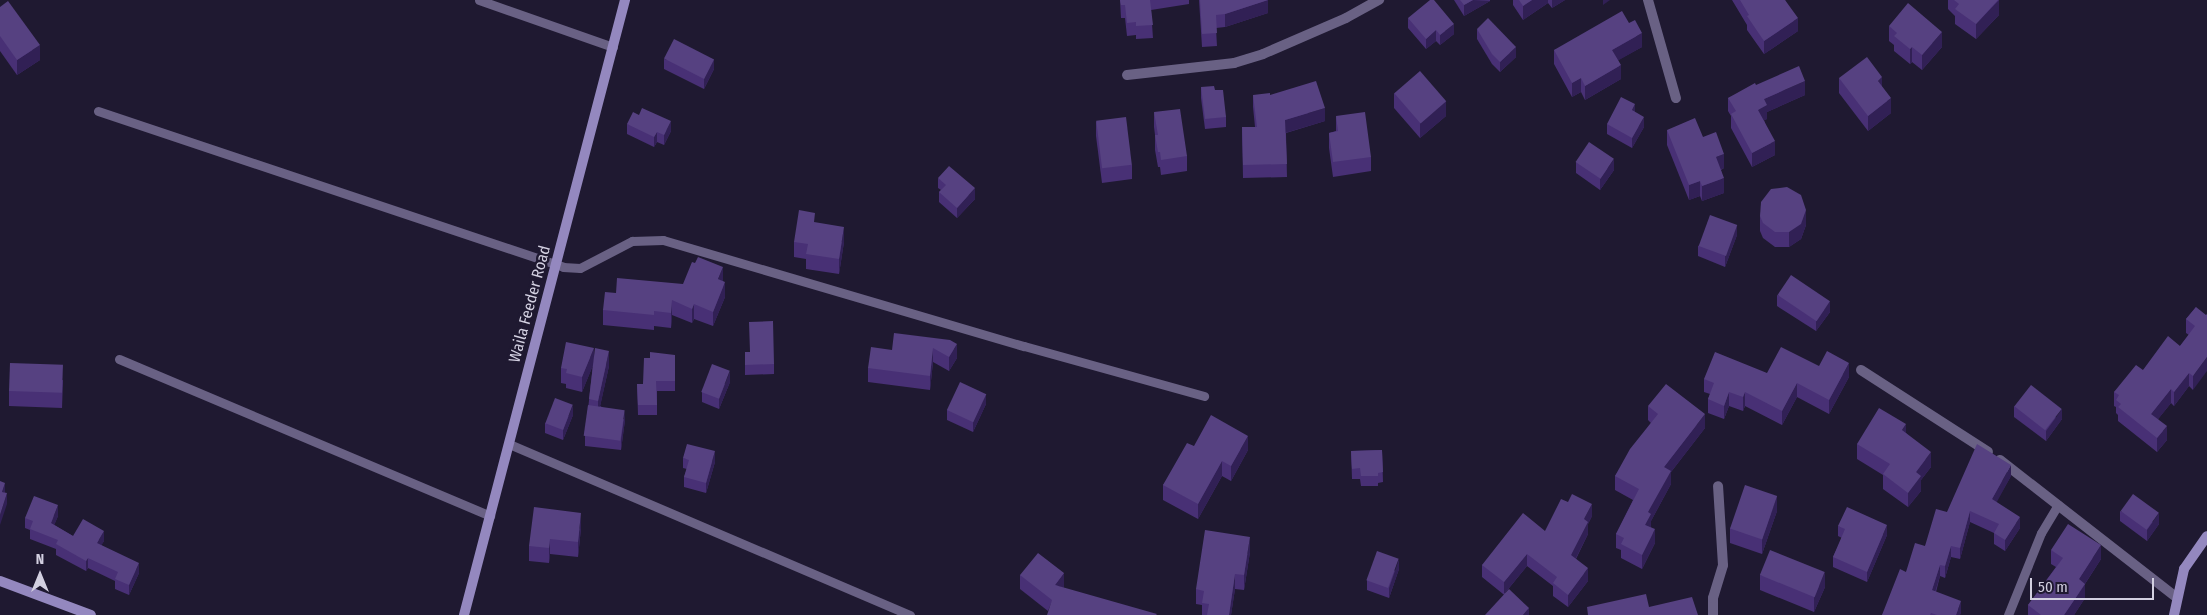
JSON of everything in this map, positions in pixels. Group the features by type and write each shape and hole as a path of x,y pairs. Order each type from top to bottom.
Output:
{"street":[{"name":"Waila Feeder Road","path":"464,615 625,0"},
{"path":"1127,75 1234,63 1263,54 1327,26 1379,0"},
{"path":"1648,0 1676,98"},
{"path":"1860,370 2011,467 2177,598"},
{"path":"1712,615 1713,598 1723,564 1718,486"},
{"path":"2174,615 2184,569 2207,536"},
{"path":"0,581 92,615"}],"lane":[{"path":"479,0 613,47"},
{"path":"98,111 556,265 580,268 632,241 663,240 1024,346 1204,396"},
{"path":"119,359 490,516"},
{"path":"509,444 910,615"},
{"path":"2008,615 2041,533 2058,505"}],"building":[{"path":"1120,0 1150,0 1153,25 1136,26 1136,22 1127,23 1125,5 1121,5"},
{"path":"1200,0 1268,0 1225,14 1216,15 1217,33 1202,34"},
{"path":"1430,0 1434,0 1454,24 1440,35 1436,30 1426,39 1408,18"},
{"path":"1460,0 1473,0 1464,5"},
{"path":"1519,0 1532,0 1523,6"},
{"path":"1740,0 1785,0 1798,18 1764,41 1747,16 1749,15"},
{"path":"1954,0 1998,0 1976,24 1955,9 1959,4"},
{"path":"8,1 40,45 17,60 0,36 0,7"},
{"path":"1908,3 1942,32 1922,55 1912,47 1910,49 1894,36 1897,33 1889,26"},
{"path":"1622,11 1629,23 1635,20 1642,33 1612,50 1621,65 1585,86 1581,78 1572,83 1554,50"},
{"path":"1488,18 1516,47 1500,62 1492,54 1477,29"},
{"path":"674,39 714,59 704,79 664,59"},
{"path":"1867,57 1882,77 1878,81 1891,98 1868,116 1839,78"},
{"path":"1799,66 1805,81 1764,99 1767,105 1758,110 1775,141 1752,153 1731,114 1736,111 1728,98 1755,83 1756,85"},
{"path":"1420,71 1446,101 1421,123 1394,93"},
{"path":"1316,81 1325,108 1285,120 1287,164 1243,165 1242,127 1257,127 1253,95 1270,93 1270,95"},
{"path":"1214,86 1215,90 1223,90 1226,117 1205,119 1201,87"},
{"path":"1621,97 1635,104 1632,110 1644,117 1632,138 1607,124"},
{"path":"642,108 671,121 664,135 657,132 654,137 627,124 633,112 639,115"},
{"path":"1180,109 1187,156 1161,160 1155,135 1158,135 1154,112"},
{"path":"1365,112 1371,157 1333,162 1329,133 1338,131 1336,116"},
{"path":"1126,117 1132,165 1102,168 1096,121"},
{"path":"1695,118 1703,137 1716,132 1724,154 1716,157 1724,178 1702,186 1700,181 1689,185 1667,130"},
{"path":"1589,142 1614,159 1600,179 1576,162"},
{"path":"949,166 975,188 957,208 939,192 946,185 938,178"},
{"path":"1787,187 1801,195 1806,210 1801,224 1789,232 1775,232 1763,223 1760,216 1761,202 1771,189"},
{"path":"799,210 815,213 814,222 844,227 839,259 806,254 808,244 794,242"},
{"path":"1710,215 1737,225 1726,256 1699,246"},
{"path":"698,257 723,267 718,279 725,282 713,312 694,304 692,309 672,300 671,313 654,311 654,315 603,310 605,292 616,293 617,278 683,284 692,262 695,263"},
{"path":"1791,275 1830,301 1817,321 1778,295"},
{"path":"2196,307 2207,314 2207,357 2193,376 2189,373 2174,392 2171,389 2151,414 2167,426 2157,438 2118,407 2121,404 2116,400 2119,395 2114,392 2136,365 2143,370 2168,336 2180,346 2195,326 2186,319"},
{"path":"773,321 774,364 745,365 745,352 750,352 749,322"},
{"path":"894,333 950,340 957,344 949,357 933,348 930,376 868,368 871,347 892,350"},
{"path":"566,342 594,348 582,377 566,373 567,369 561,368"},
{"path":"1781,347 1819,366 1827,351 1849,363 1829,400 1797,383 1782,411 1745,392 1743,397 1729,392 1724,406 1708,399 1714,383 1704,379 1715,352 1767,373"},
{"path":"595,348 609,351 598,401 589,399"},
{"path":"650,352 675,355 675,381 656,381 657,405 638,405 637,384 643,384 644,358 650,358"},
{"path":"10,363 63,365 62,393 9,391"},
{"path":"712,364 730,371 719,399 701,392"},
{"path":"960,382 986,394 973,422 947,410"},
{"path":"1666,384 1705,414 1664,467 1671,471 1648,512 1651,514 1645,525 1655,529 1642,555 1621,544 1624,538 1616,534 1639,489 1615,476 1630,449 1658,414 1648,406"},
{"path":"2031,385 2062,409 2045,430 2014,406"},
{"path":"555,398 573,405 563,430 545,423"},
{"path":"588,405 625,410 620,441 584,436"},
{"path":"1879,408 1906,424 1902,430 1931,452 1916,472 1921,476 1908,493 1883,474 1890,464 1857,444"},
{"path":"1211,415 1248,436 1231,466 1222,461 1198,504 1163,485 1187,443 1194,446"},
{"path":"687,444 715,451 706,483 684,477 689,460 683,458"},
{"path":"1977,444 2011,465 1992,499 2020,517 2005,540 1994,533 1999,524 1970,511 1960,548 1951,546 1945,566 1940,565 1932,590 1961,601 1956,615 1937,615 1931,613 1930,615 1882,615 1900,569 1906,572 1915,543 1925,546 1936,509 1947,512"},
{"path":"1382,450 1383,472 1378,473 1378,476 1361,476 1360,468 1352,469 1351,451"},
{"path":"0,481 5,483 2,492 7,493 0,515"},
{"path":"1745,485 1777,496 1762,540 1730,528"},
{"path":"1572,494 1592,504 1584,519 1588,522 1571,555 1588,568 1568,595 1553,583 1557,577 1527,554 1504,582 1482,565 1523,513 1545,531 1561,499 1568,502"},
{"path":"2133,494 2159,513 2147,530 2121,511"},
{"path":"34,496 58,505 51,523 73,536 83,519 104,531 97,543 139,563 129,585 115,579 118,572 88,558 86,561 56,544 58,540 30,529 33,521 25,518"},
{"path":"534,507 581,513 578,542 550,539 549,548 529,546"},
{"path":"1847,507 1887,525 1867,572 1833,557 1845,529 1838,526"},
{"path":"2068,524 2101,545 2079,579 2085,584 2064,615 2041,615 2028,605 2063,558 2051,550"},
{"path":"1205,530 1250,537 1244,575 1235,574 1229,615 1207,615 1209,604 1202,603 1204,591 1196,589"},
{"path":"1770,550 1825,572 1815,597 1760,575"},
{"path":"1377,551 1399,559 1388,588 1366,580"},
{"path":"1038,553 1064,573 1055,585 1157,614 1047,615 1052,600 1020,575"},
{"path":"1509,589 1529,608 1523,615 1485,615"},
{"path":"1646,594 1649,607 1692,597 1698,615 1588,615 1587,607"}]}
